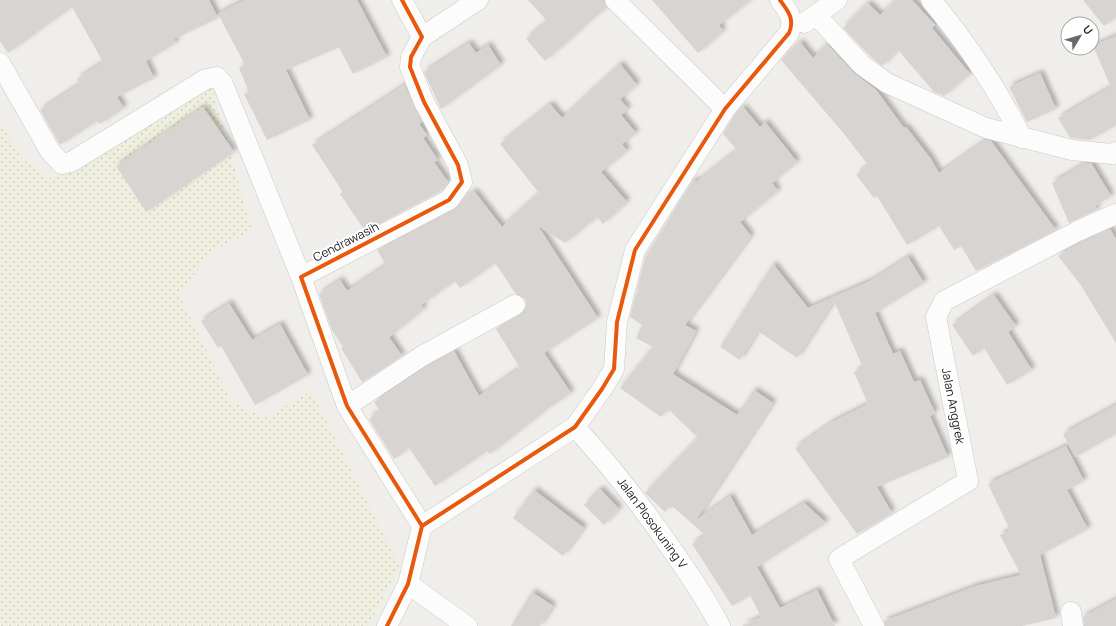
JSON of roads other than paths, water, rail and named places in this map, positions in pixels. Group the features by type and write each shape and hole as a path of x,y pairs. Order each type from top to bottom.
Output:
{"street":[{"path":"402,0 422,37 478,0"},
{"path":"614,0 725,109"},
{"path":"387,626 408,584 422,526 575,427 602,389 614,369 617,322 635,250 725,109 789,33 793,25 790,14 780,0"},
{"path":"789,33 837,0"},
{"path":"931,0 979,62 1003,101 1022,138"},
{"path":"816,15 862,65 887,83 986,128 1072,150 1115,158"},
{"name":"Cendrawasih","path":"301,277 449,200 462,182 458,166 424,102 410,67 410,57 422,37"},
{"path":"0,63 50,151 62,164 71,162 206,79 217,77 223,84 301,277 346,406 422,526"},
{"name":"Jalan Anggrek","path":"874,626 840,559 968,481 936,317 944,301 1078,231 1116,214"},
{"path":"346,406 422,356 515,305"},
{"name":"Jalan Plosokuning V","path":"575,427 608,463 654,523 709,603 720,626"},
{"path":"408,584 467,626"}]}
